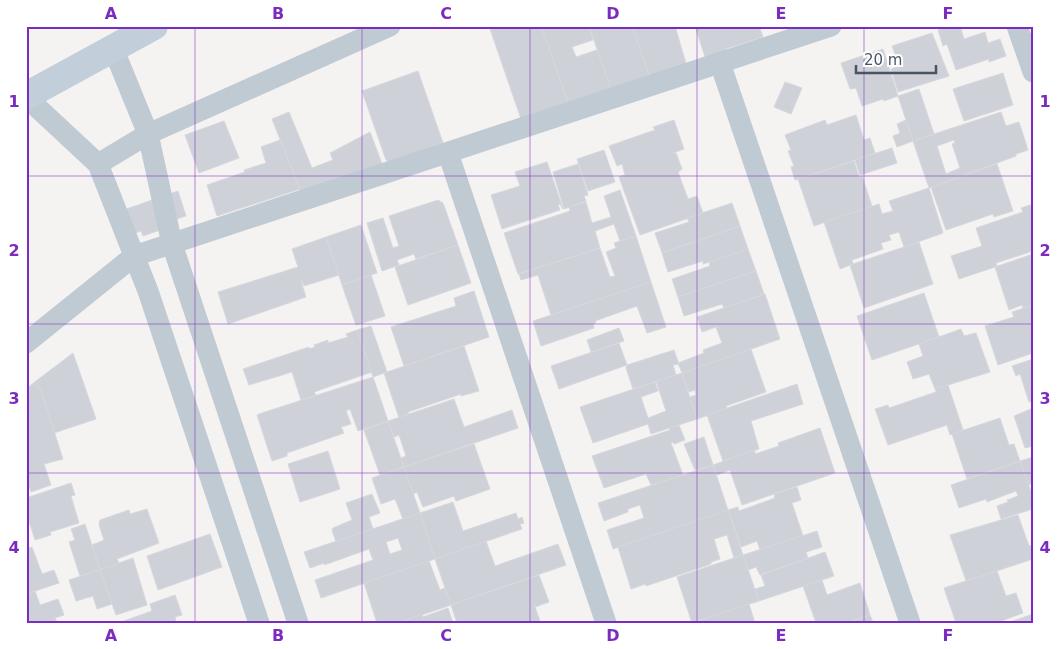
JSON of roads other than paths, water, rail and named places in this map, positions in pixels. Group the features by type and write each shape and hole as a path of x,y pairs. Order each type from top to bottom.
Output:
{"main road":[{"path":"26,96 154,26"}],"street":[{"path":"98,164 148,134 390,26"},
{"path":"26,343 134,256 830,26"},
{"path":"1017,26 1033,72"},
{"path":"113,48 148,134 172,244 298,623"},
{"path":"720,63 910,623"},
{"path":"26,96 98,164 148,291 259,623"},
{"path":"448,153 606,623"}]}
